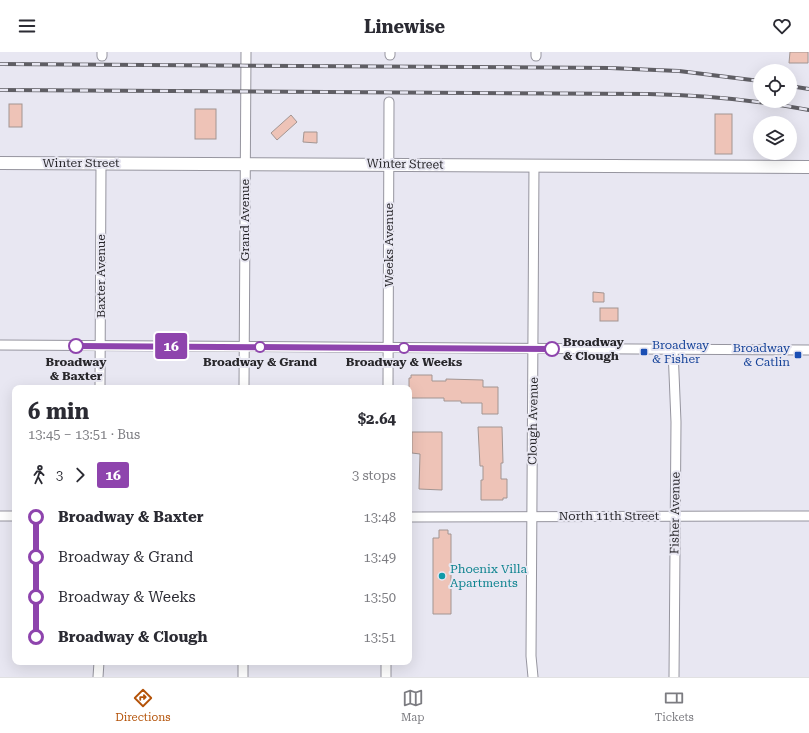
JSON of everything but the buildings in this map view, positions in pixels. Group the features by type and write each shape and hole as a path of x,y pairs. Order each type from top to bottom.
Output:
{"street":[{"name":"Grand Avenue","path":"244,385 246,52"},
{"name":"Weeks Avenue","path":"388,385 389,102"},
{"name":"Winter Street","path":"0,162 809,167"},
{"name":"Baxter Avenue","path":"100,385 101,163"},
{"name":"Clough Avenue","path":"532,677 531,517 534,165"},
{"path":"0,345 809,350"},
{"name":"Fisher Avenue","path":"673,349 676,422 674,677"},
{"path":"0,516 12,516"},
{"name":"North 11th Street","path":"412,517 809,516"},
{"path":"98,677 99,665"},
{"path":"243,665 243,677"},
{"path":"386,665 386,677"}],"railway":[{"path":"0,64 610,68 679,71 753,80"},
{"path":"797,87 809,89"},
{"path":"0,90 648,94 729,99 769,103 809,110"}],"bus line":[{"name":"16","path":"76,346 552,349"}],"place":[{"name":"Broadway & Baxter","path":"76,346"},
{"name":"Broadway & Grand","path":"260,347"},
{"name":"Broadway & Weeks","path":"404,348"},
{"name":"Broadway & Clough","path":"552,349"},
{"name":"Broadway & Fisher","path":"644,352"},
{"name":"Broadway & Catlin","path":"798,355"},
{"name":"Phoenix Villa Apartments","path":"442,576"}]}
